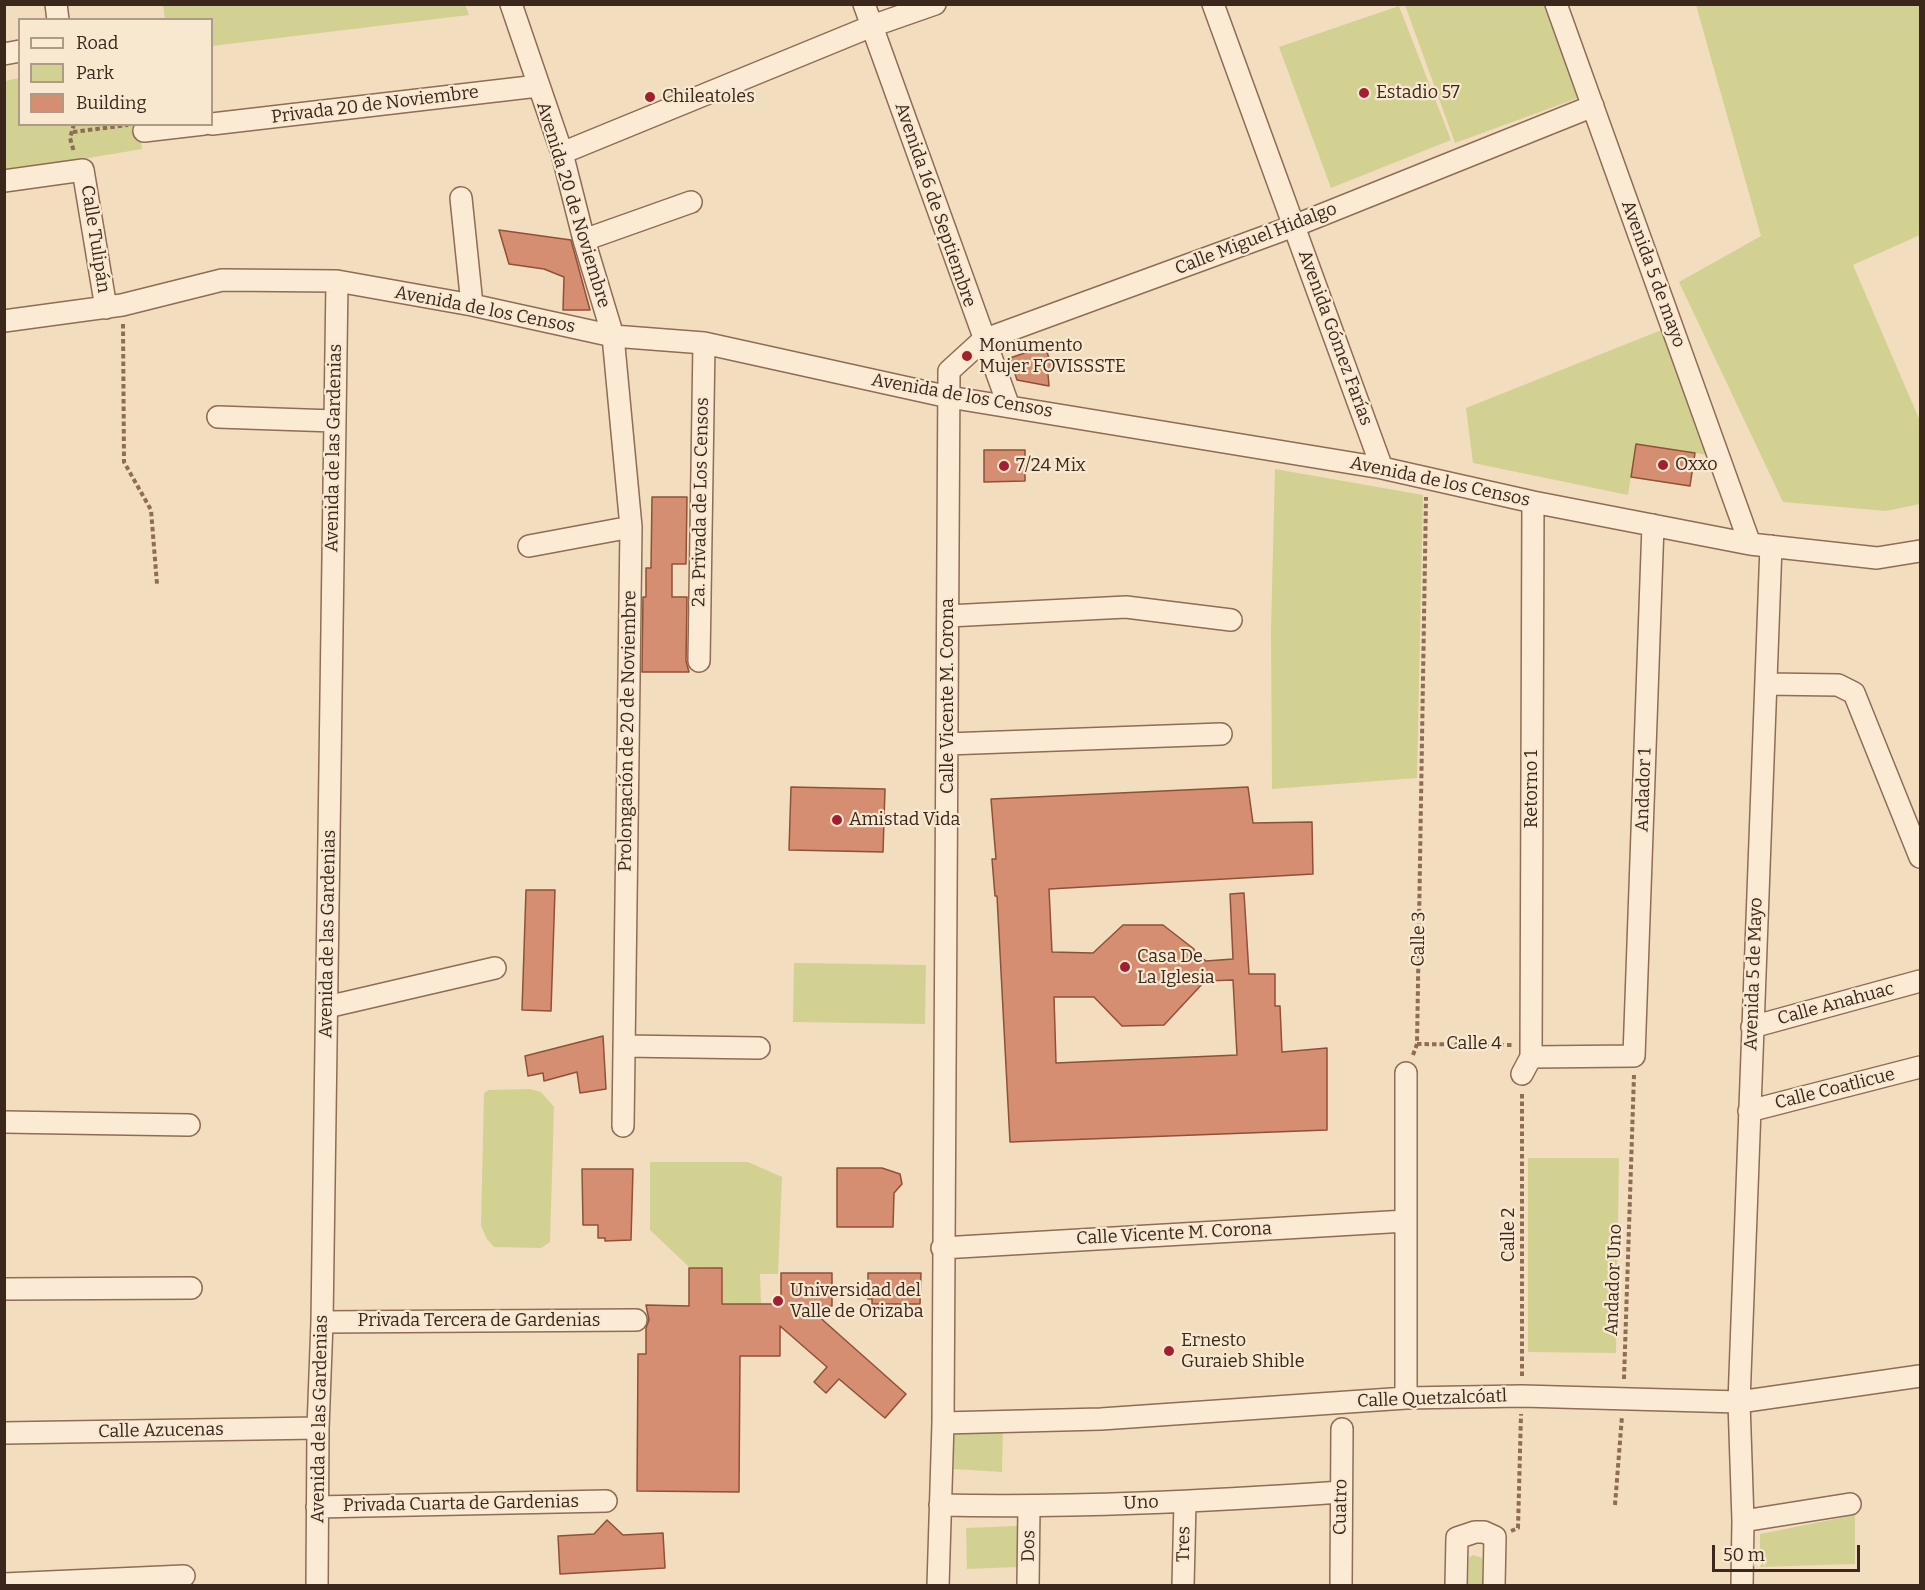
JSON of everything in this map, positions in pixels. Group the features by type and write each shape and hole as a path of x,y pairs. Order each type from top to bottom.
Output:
{"street":[{"name":"Avenida 20 de Noviembre","path":"512,4 562,153 584,240 613,336"},
{"name":"Avenida 16 de Septiembre","path":"864,4 983,340 1008,404"},
{"path":"562,153 872,26 935,4"},
{"name":"Avenida Gómez Farías","path":"1213,4 1382,468"},
{"name":"Avenida 5 de mayo","path":"1556,4 1750,544"},
{"name":"Privada 20 de Noviembre","path":"213,124 538,86"},
{"name":"Calle Miguel Hidalgo","path":"949,397 949,371 983,340 1294,226 1593,106"},
{"path":"137,128 170,126"},
{"path":"4,181 83,170"},
{"name":"Calle Tulipán","path":"83,170 114,307"},
{"path":"461,198 472,305"},
{"path":"584,240 691,202"},
{"name":"Avenida de los Censos","path":"4,321 114,307 222,280 337,281 472,305 613,336 704,343 949,397 1008,404 1382,468 1533,502 1750,544 1876,558 1920,551"},
{"name":"Avenida de las Gardenias","path":"317,1586 337,281"},
{"name":"Prolongación de 20 de Noviembre","path":"613,336 631,527 623,1126"},
{"name":"2a. Privada de Los Censos","path":"699,661 704,343"},
{"name":"Calle Vicente M. Corona","path":"938,1586 943,1423 942,1248 949,397"},
{"path":"218,417 334,421"},
{"name":"Retorno 1","path":"1528,1058 1533,502"},
{"name":"Andador 1","path":"1634,1056 1653,525"},
{"path":"529,546 631,527"},
{"name":"Avenida 5 de Mayo","path":"1739,1402 1771,546"},
{"path":"948,616 1126,607 1231,620"},
{"path":"1766,684 1838,685 1854,693 1920,857"},
{"path":"947,744 1221,734"},
{"path":"327,1007 495,968"},
{"name":"Calle Anahuac","path":"1752,1027 1920,981"},
{"path":"624,1046 759,1048"},
{"path":"1528,1058 1634,1056"},
{"name":"Calle Coatlicue","path":"1749,1111 1920,1066"},
{"path":"1406,1073 1406,1398"},
{"path":"4,1122 189,1125"},
{"name":"Calle Vicente M. Corona","path":"942,1248 1406,1221"},
{"path":"4,1289 191,1288"},
{"name":"Privada Tercera de Gardenias","path":"322,1322 636,1320"},
{"name":"Calle Quetzalcóatl","path":"943,1423 1101,1419 1406,1398 1522,1396 1739,1402 1920,1376"},
{"path":"1739,1402 1743,1521 1742,1586"},
{"name":"Calle Azucenas","path":"4,1433 318,1428"},
{"name":"Cuatro","path":"1341,1586 1342,1429"},
{"name":"Uno","path":"940,1505 1029,1507 1185,1502 1341,1492"},
{"name":"Privada Cuarta de Gardenias","path":"317,1508 606,1501"},
{"name":"Tres","path":"1183,1586 1185,1502"},
{"path":"1743,1521 1850,1504"},
{"name":"Dos","path":"1028,1586 1029,1507"},
{"path":"1456,1586 1457,1538 1475,1532 1484,1532 1495,1537 1494,1586"},
{"path":"4,1584 184,1576"}],"path":[{"path":"74,126 70,147 83,170"},
{"path":"73,132 137,128"},
{"path":"114,307 124,462 151,510 157,584"},
{"name":"Calle 3","path":"1406,1073 1417,1044 1426,478"},
{"name":"Calle 4","path":"1417,1044 1528,1058"},
{"name":"Andador Uno","path":"1615,1505 1623,1399 1634,1056"},
{"name":"Calle 2","path":"1495,1537 1518,1528 1528,1058"}],"green space":[{"path":"465,4 469,15 213,46 213,18 165,18 163,5"},
{"path":"1405,5 1544,5 1578,98 1455,143"},
{"path":"1696,5 1920,5 1920,235 1853,265 1920,421 1920,504 1886,511 1783,502 1679,282 1761,236"},
{"name":"Estadio 57","path":"1399,6 1451,140 1331,188 1279,47"},
{"path":"18,78 18,126 152,126 139,128 142,149 5,172 5,81"},
{"path":"1664,329 1708,455 1636,444 1628,495 1473,463 1466,408"},
{"path":"1275,469 1423,495 1417,778 1272,789 1271,630"},
{"path":"794,963 926,965 925,1024 793,1022"},
{"path":"530,1089 541,1092 554,1107 550,1242 541,1248 494,1247 481,1226 484,1093 489,1090"},
{"path":"1528,1158 1619,1158 1616,1353 1528,1352"},
{"path":"650,1162 748,1162 782,1177 778,1274 760,1274 761,1304 722,1303 723,1268 689,1267 650,1230"},
{"path":"1003,1421 1002,1472 953,1469 955,1422"},
{"path":"1855,1515 1855,1564 1760,1567 1760,1534"},
{"path":"1017,1526 1018,1567 967,1569 966,1528"},
{"path":"1473,1555 1482,1558 1482,1585 1468,1585 1469,1558"}],"building":[{"path":"499,230 571,240 590,310 563,310 564,277 544,269 509,264"},
{"path":"1045,346 1053,370 1048,374 1049,386 1017,380 1010,358"},
{"name":"Oxxo","path":"1636,444 1695,453 1690,486 1631,477"},
{"name":"7/24 Mix","path":"984,450 1025,450 1025,481 984,482"},
{"path":"652,497 687,497 686,564 672,564 672,597 687,597 686,661 689,672 642,672 643,597 646,597 646,568 651,568"},
{"name":"Amistad Vida","path":"791,787 885,789 883,852 789,850"},
{"name":"Casa De La Iglesia","path":"1248,787 1253,823 1312,822 1313,874 1049,889 1052,952 1093,953 1123,925 1163,925 1206,961 1233,959 1230,894 1244,893 1249,974 1275,974 1275,1006 1280,1006 1282,1052 1327,1048 1327,1130 1010,1142 997,896 995,896 992,859 996,859 991,799","holes":["1233,980 1237,1055 1056,1063 1054,997 1094,997 1122,1026 1164,1025 1205,981"]},
{"path":"526,890 555,890 551,1011 522,1010"},
{"path":"603,1036 606,1089 580,1093 577,1072 544,1081 543,1073 528,1076 525,1056"},
{"path":"837,1168 882,1168 900,1174 902,1184 894,1193 893,1227 837,1227"},
{"path":"582,1169 633,1169 631,1240 605,1241 605,1238 598,1238 598,1225 583,1225"},
{"path":"689,1268 722,1268 722,1304 781,1304 781,1273 832,1273 832,1306 807,1306 906,1394 885,1418 839,1379 826,1393 814,1382 827,1367 780,1326 780,1356 740,1356 739,1492 637,1491 638,1354 646,1354 646,1328 649,1320 646,1305 689,1306"},
{"path":"868,1273 921,1273 920,1304 872,1304 872,1299 868,1299"},
{"path":"607,1520 623,1535 663,1533 665,1568 560,1574 558,1536 594,1534"}],"place":[{"name":"Estadio 57","path":"1364,93"},
{"name":"Chileatoles","path":"650,97"},
{"name":"Monumento Mujer FOVISSSTE","path":"967,356"},
{"name":"Oxxo","path":"1663,465"},
{"name":"7/24 Mix","path":"1004,466"},
{"name":"Amistad Vida","path":"837,820"},
{"name":"Casa De La Iglesia","path":"1125,967"},
{"name":"Universidad del Valle de Orizaba","path":"778,1301"},
{"name":"Ernesto Guraieb Shible","path":"1169,1351"}]}
